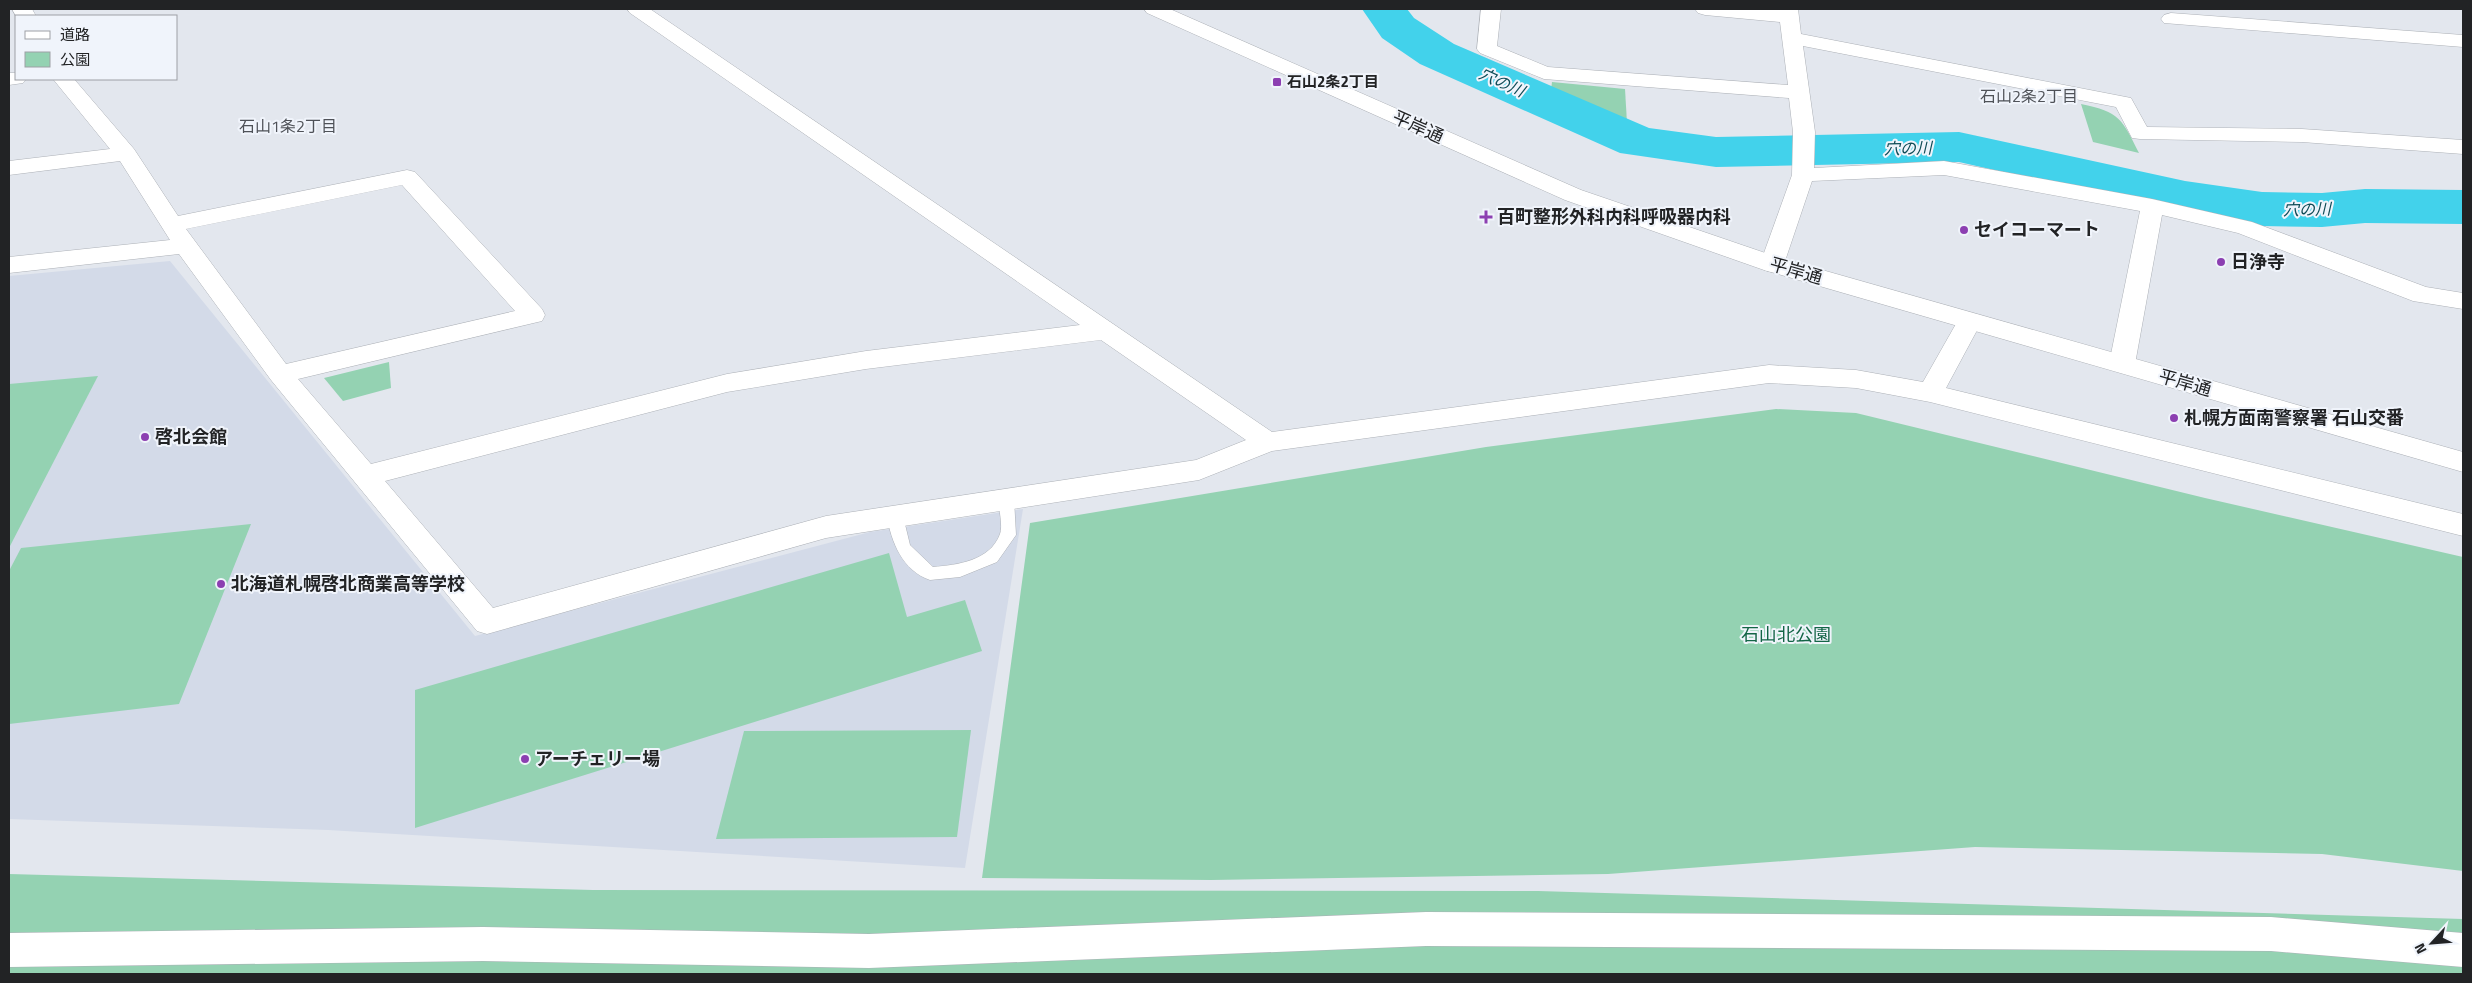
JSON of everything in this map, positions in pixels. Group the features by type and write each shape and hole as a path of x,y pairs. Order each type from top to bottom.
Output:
{"street":[{"path":"638,9 1268,442"},
{"name":"平岸通","path":"1154,9 1573,195 1772,264 2463,462"},
{"path":"1491,9 1487,49 1544,73 1799,92"},
{"path":"1705,9 1789,13 1804,132 1804,169 1772,264"},
{"path":"2171,19 2463,41"},
{"path":"1792,38 2124,102 2140,133 2236,132 2463,147"},
{"path":"64,80 126,154 185,246 280,374 487,622 826,527 1199,470 1268,442 1769,374 1856,379 1930,393 2463,525"},
{"path":"9,168 126,154"},
{"path":"1804,169 1944,168 2152,206 2244,227 2422,295 2463,301"},
{"path":"172,225 407,177 533,315 280,374"},
{"path":"2122,364 2152,206"},
{"path":"9,265 185,246"},
{"path":"1930,393 1970,321"},
{"path":"366,476 727,383 866,360 1104,331"},
{"path":"9,950 483,944 869,951 1426,929 2271,934 2463,950"}],"lane":[{"path":"896,516 898,538 908,556 930,574 960,571 991,558 1008,535 1006,499"}],"shaded area":[{"name":"北海道札幌啓北商業高等学校","path":"170,261 475,636 870,532 1023,509 965,868 328,830 9,819 9,276"}],"green space":[{"path":"1552,82 1625,89 1627,123 1551,90"},
{"path":"2081,104 2104,110 2118,119 2128,132 2139,153 2093,142"},
{"path":"389,362 391,388 343,401 324,378"},
{"path":"98,376 9,548 9,384"},
{"name":"石山北公園","path":"1776,409 1856,413 2205,498 2463,557 2463,871 2322,854 1975,847 1608,874 1211,880 982,878 1030,523 1486,447"},
{"path":"251,524 179,704 9,724 9,571 21,548"},
{"name":"アーチェリー場","path":"889,553 907,617 965,600 982,651 415,828 415,690"},
{"path":"971,730 957,837 716,839 744,731"},
{"path":"9,874 593,890 1538,891 2463,919 2463,974 9,974"}],"waterway":[{"name":"穴の川","path":"1384,9 1398,28 1437,54 1638,142 1716,152 1959,147 2185,197 2262,209 2322,210 2365,206 2463,207"}],"place":[{"name":"石山2条2丁目","path":"1277,82"},
{"name":"百町整形外科内科呼吸器内科","path":"1486,217"},
{"name":"セイコーマート","path":"1964,230"},
{"name":"日浄寺","path":"2221,262"},
{"name":"札幌方面南警察署 石山交番","path":"2174,418"},
{"name":"啓北会館","path":"145,437"},
{"name":"北海道札幌啓北商業高等学校","path":"221,584"},
{"name":"アーチェリー場","path":"525,759"}],"district":[{"name":"石山2条2丁目","path":"2029,96"},
{"name":"石山1条2丁目","path":"288,126"}]}
